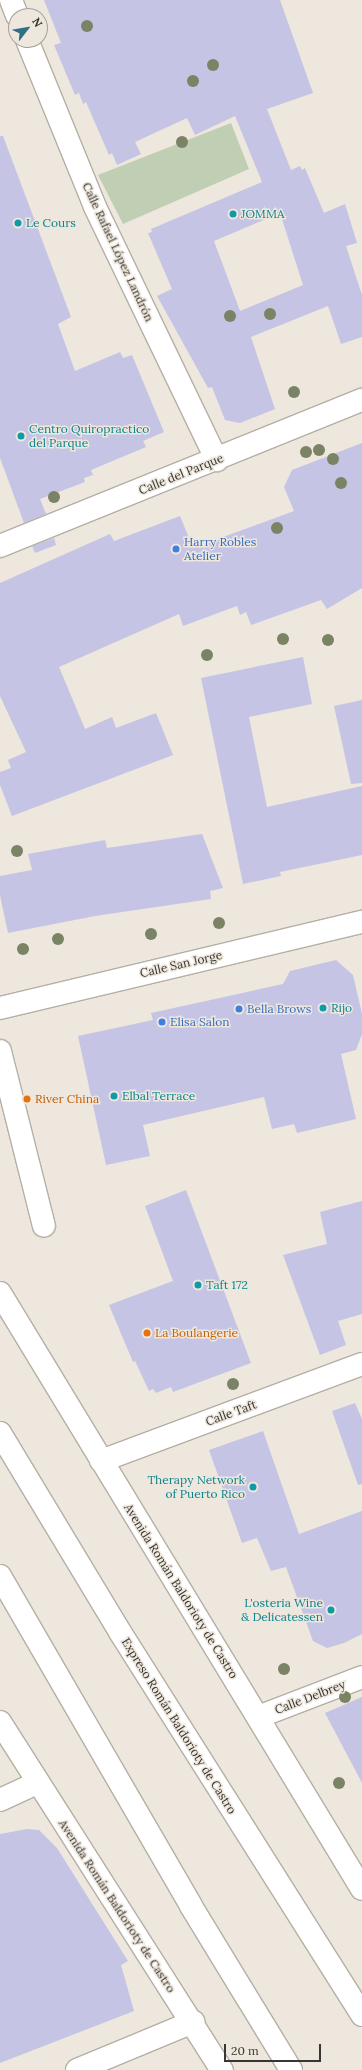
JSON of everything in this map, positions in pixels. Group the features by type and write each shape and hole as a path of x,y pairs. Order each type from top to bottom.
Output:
{"main road":[{"name":"Calle Rafael López Landrón","path":"30,48 95,207 217,460"},
{"name":"Calle del Parque","path":"0,546 217,460 362,400"},
{"name":"Calle San Jorge","path":"0,1008 362,922"},
{"path":"0,1051 44,1226"},
{"name":"Avenida Román Baldorioty de Castro","path":"0,1294 362,1889"},
{"name":"Calle Taft","path":"101,1461 362,1364"},
{"name":"Expreso Román Baldorioty de Castro","path":"0,1433 120,1632 362,2016"},
{"path":"0,1576 192,1906 292,2070"},
{"name":"Calle Delbrey","path":"258,1717 362,1677"},
{"name":"Avenida Román Baldorioty de Castro","path":"0,1722 193,2022 222,2070"},
{"path":"0,1800 38,1783"},
{"path":"76,2070 193,2022"}],"green space":[{"path":"231,123 249,169 123,224 98,175"}],"building":[{"path":"44,0 280,0 313,93 267,109 291,170 300,166 302,170 305,168 324,213 345,204 357,243 346,246 362,295 362,337 341,344 328,306 251,337 275,409 240,423 225,420 212,387 208,388 157,296 172,289 148,233 152,232 151,229 262,182 235,116 195,135 187,118 135,142 141,154 117,165 112,153 109,155 86,102 83,104 79,93 75,95 54,45 61,43","holes":["280,213 303,285 240,311 214,241"]},
{"path":"0,136 3,136 71,317 58,324 75,371 120,352 123,358 132,355 164,432 143,441 146,447 91,470 93,475 84,478 85,482 40,499 46,514 24,523 0,458"},
{"path":"362,443 362,588 327,609 321,600 251,625 246,612 240,615 237,606 183,626 179,614 59,667 85,729 112,717 116,728 156,713 173,755 12,816 0,785 0,772 11,768 8,760 26,752 0,696 0,583 110,534 114,541 180,516 193,548 294,511 284,487 292,470"},
{"path":"54,538 56,545 35,553 32,546"},
{"path":"303,657 312,704 249,717 267,807 362,786 362,855 280,872 281,876 243,884 201,678"},
{"path":"362,700 362,783 351,784 334,706"},
{"path":"202,834 223,888 210,891 211,899 95,916 8,933 0,895 0,876 32,870 28,854 105,840 107,848"},
{"path":"336,960 353,975 362,1014 362,1034 356,1050 341,1054 356,1119 297,1133 294,1124 272,1129 264,1097 143,1125 150,1156 106,1165 78,1036 153,1020 151,1013 283,984 290,971"},
{"path":"186,1190 251,1363 173,1392 171,1387 156,1393 153,1389 149,1391 135,1361 133,1362 109,1305 173,1281 145,1206"},
{"path":"362,1201 362,1314 338,1321 346,1345 320,1355 283,1255 327,1244 320,1212"},
{"path":"355,1403 362,1419 362,1484 358,1485 332,1411"},
{"path":"263,1431 299,1534 362,1511 362,1634 344,1643 327,1648 313,1641 286,1567 271,1571 257,1538 242,1543 209,1450"},
{"path":"362,1697 362,1783 325,1713"},
{"path":"27,1829 39,1830 57,1848 128,1961 121,1965 134,2011 0,2063 0,1834"}],"place":[{"name":"JOMMA","path":"233,214"},
{"name":"Le Cours","path":"18,223"},
{"name":"Centro Quiropractico del Parque","path":"21,436"},
{"name":"Harry Robles Atelier","path":"176,549"},
{"name":"Rijo","path":"323,1008"},
{"name":"Bella Brows","path":"239,1009"},
{"name":"Elisa Salon","path":"162,1022"},
{"name":"Elbal Terrace","path":"114,1096"},
{"name":"River China","path":"27,1099"},
{"name":"Taft 172","path":"198,1285"},
{"name":"La Boulangerie","path":"147,1333"},
{"name":"Therapy Network of Puerto Rico","path":"253,1487"},
{"name":"L'osteria Wine & Delicatessen","path":"331,1610"}]}
